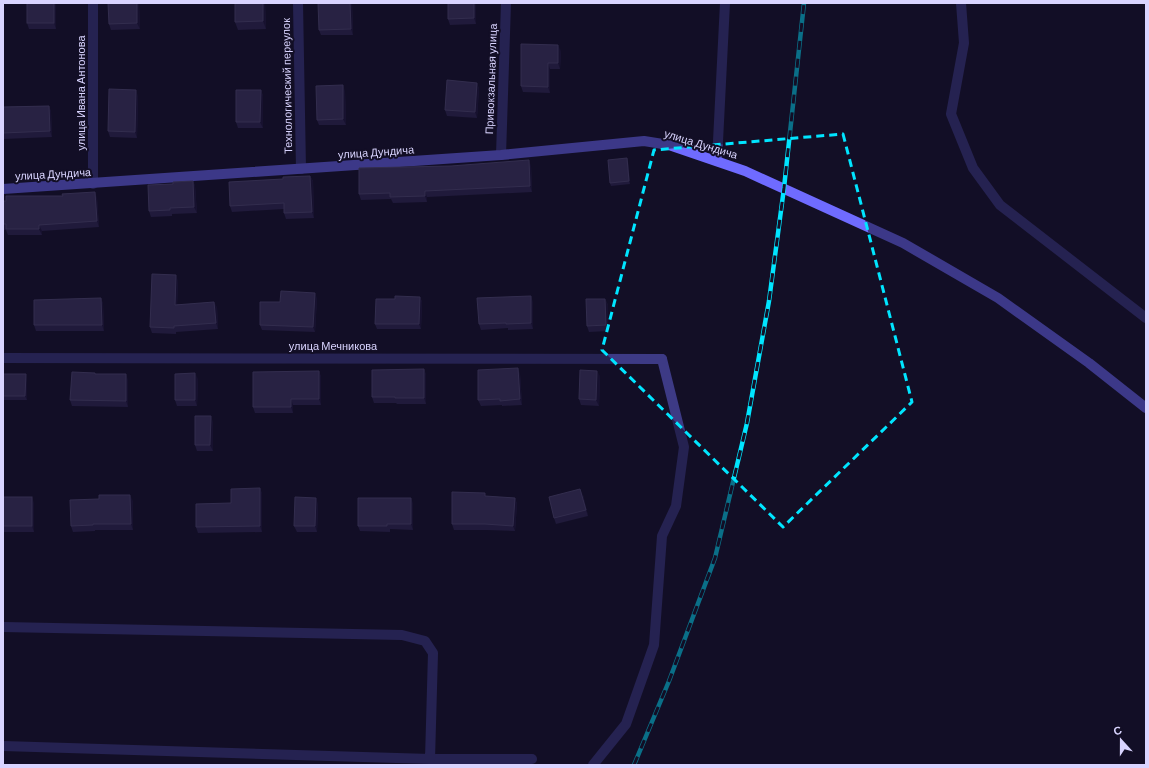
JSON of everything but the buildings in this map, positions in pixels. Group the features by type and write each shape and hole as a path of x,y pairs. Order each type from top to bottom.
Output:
{"street":[{"name":"улица Ивана Антонова","path":"93,3 93,184"},
{"name":"Технологический переулок","path":"298,3 300,169"},
{"name":"Привокзальная улица","path":"501,155 506,3"},
{"path":"717,161 725,3"},
{"path":"962,3 964,43 951,114 973,168 1000,205 1146,318"},
{"name":"улица Дундича","path":"3,189 501,155 644,141 669,145 745,170 903,243 998,298 1089,363 1146,408"},
{"name":"улица Мечникова","path":"3,358 662,359 684,447 676,506 662,536 654,645 626,724 593,765"},
{"path":"3,627 402,635 425,641 433,653 430,759"},
{"path":"3,746 430,759 532,759"}],"highlighted area":[{"path":"843,134 912,402 783,527 602,350 654,150"}],"railway":[{"path":"634,765 669,681 715,558 747,423 769,301 784,188 804,3"}]}
